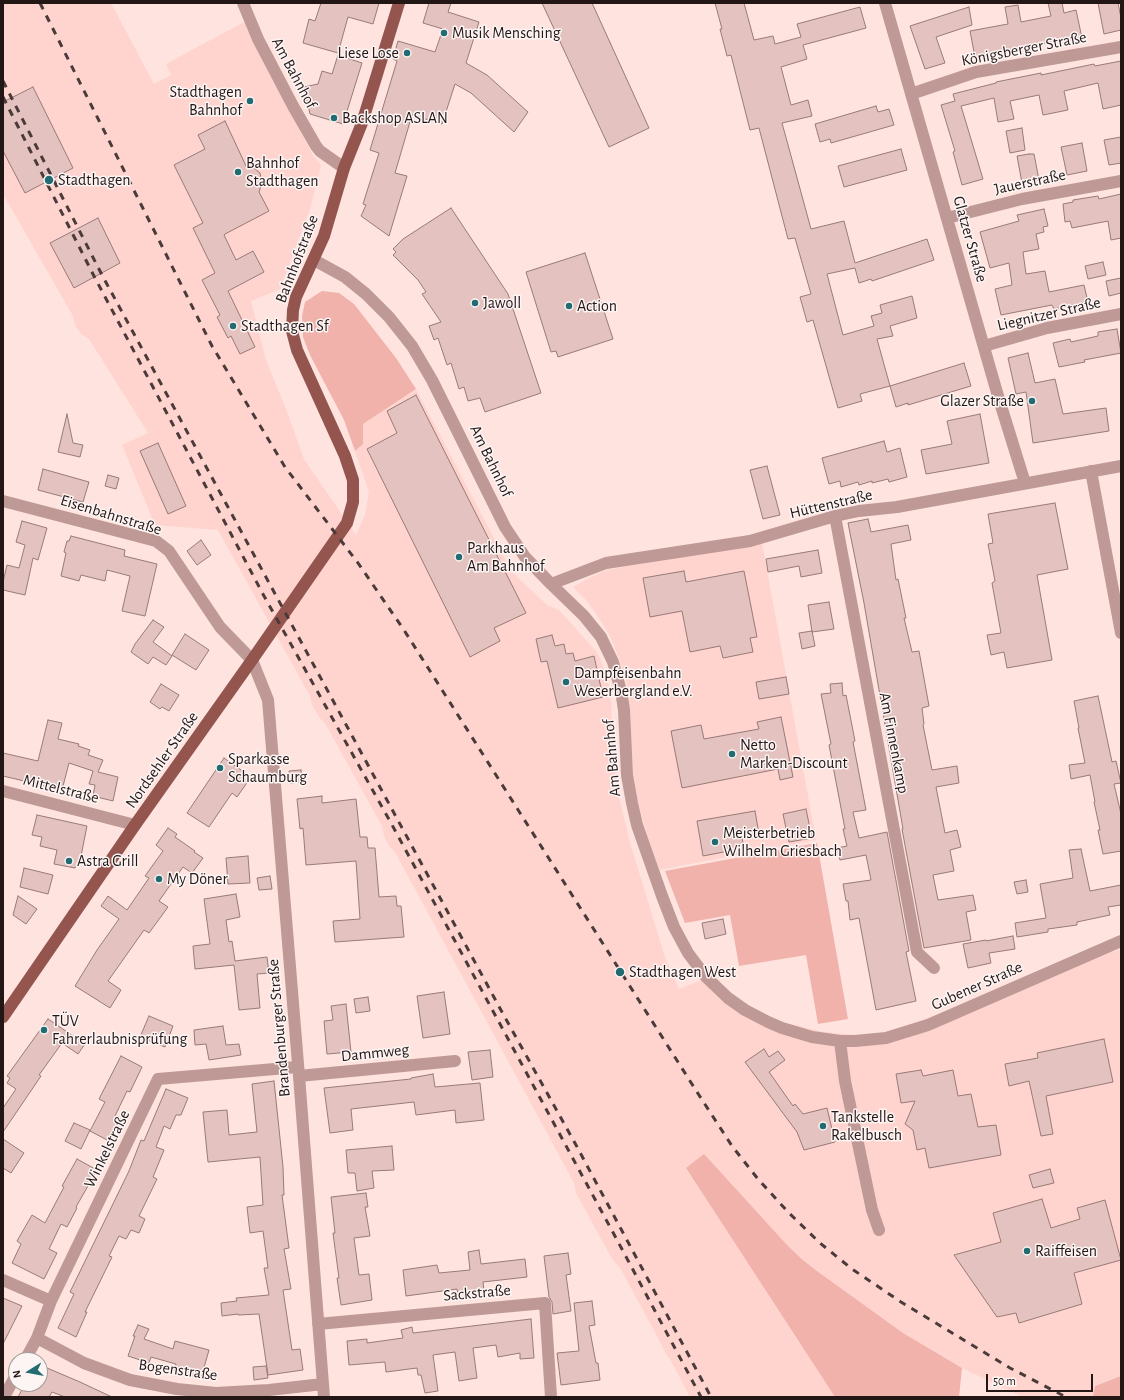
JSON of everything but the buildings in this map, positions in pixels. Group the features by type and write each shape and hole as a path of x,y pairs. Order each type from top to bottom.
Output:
{"main road":[{"name":"Bahnhofstraße","path":"347,523 353,502 353,480 345,456 297,350 292,331 293,310 296,297 324,236 344,168 362,123 399,3"},
{"name":"Nordsehler Straße","path":"3,1017 135,825 347,523"}],"street":[{"name":"Am Bahnhof","path":"243,3 258,39 316,146 320,151 344,168"},
{"name":"Glatzer Straße","path":"885,3 1025,483"},
{"name":"Königsberger Straße","path":"911,94 976,72 1121,47"},
{"name":"Jauerstraße","path":"947,218 1022,199 1121,181"},
{"name":"Am Bahnhof","path":"314,260 345,278 366,294 389,317 412,346 432,380 505,526 525,557 584,616 601,637 613,662 621,690 624,710 627,775 635,817 664,902 688,953 706,977 728,998 745,1010 789,1031 812,1037 840,1041"},
{"name":"Liegnitzer Straße","path":"984,346 1047,328 1121,314"},
{"name":"Hüttenstraße","path":"551,584 606,563 750,541 835,516 859,511 897,507 1121,466"},
{"path":"1091,471 1120,617 1121,633"},
{"name":"Eisenbahnstraße","path":"3,501 156,542 169,551 220,627 252,660"},
{"name":"Am Finnenkamp","path":"835,516 917,952 934,968"},
{"name":"Brandenburger Straße","path":"252,660 268,700 324,1397"},
{"name":"Mittelstraße","path":"3,791 135,825"},
{"name":"Gubener Straße","path":"840,1041 886,1038 928,1025 1121,941"},
{"path":"840,1041 845,1081 872,1210 878,1230"},
{"name":"Dammweg","path":"299,1072 455,1061"},
{"name":"Winkelstraße","path":"29,1352 37,1338 51,1301 158,1079 299,1072"},
{"path":"3,1280 51,1301"},
{"name":"Sackstraße","path":"318,1324 544,1303 551,1397"},
{"name":"Bogenstraße","path":"37,1338 84,1364 130,1380 177,1389 216,1393 269,1390 323,1384"}],"shaded area":[{"path":"3,3 111,3 154,84 171,75 166,64 246,21 312,154 321,165 310,209 280,289 251,301 266,360 304,459 356,535 365,515 369,492 355,451 363,444 363,424 416,389 511,571 547,605 559,610 596,651 600,658 609,686 611,700 613,754 619,797 631,846 665,957 679,989 714,975 742,1002 785,1023 824,1032 857,1035 886,1033 1121,949 1121,1376 1095,1386 1093,1396 1096,1397 1023,1397 962,1368 903,1333 817,1271 787,1245 686,1168 835,1397 690,1397 620,1268 612,1259 576,1193 574,1183 396,854 389,846 384,836 382,826 326,725 312,705 310,696 218,530 155,525 122,445 148,433 89,339 81,334 75,325 73,316 3,194"},
{"path":"322,291 339,293 354,304 396,358 416,389 363,424 363,444 355,451 344,420 310,355 303,337 302,316 305,302"},
{"path":"762,542 816,840 659,870 638,803 633,773 627,685 620,661 610,636 595,612 573,587 607,570"},
{"path":"817,843 848,1019 818,1024 806,955 739,966 730,915 685,923 665,871"},
{"path":"704,1154 787,1245 802,1259 903,1333 962,1368 959,1397 835,1397 686,1168"},
{"path":"1121,1376 1121,1397 1093,1396 1095,1386"}],"railway":[{"path":"40,3 212,346 285,467 358,563 404,630 732,1146 758,1179 788,1212 820,1243 852,1269 901,1302 1010,1368 1066,1397"},
{"path":"3,81 102,275 502,1012 576,1145 711,1397"},
{"path":"3,97 95,278 264,596 391,823 701,1397"}],"place":[{"name":"Musik Mensching","path":"444,33"},
{"name":"Liese Lose","path":"407,53"},
{"name":"Stadthagen Bahnhof","path":"250,101"},
{"name":"Backshop ASLAN","path":"334,118"},
{"name":"Bahnhof Stadthagen","path":"238,172"},
{"name":"Stadthagen","path":"49,180"},
{"name":"Jawoll","path":"475,303"},
{"name":"Action","path":"569,306"},
{"name":"Stadthagen Sf","path":"233,326"},
{"name":"Glazer Straße","path":"1032,401"},
{"name":"Parkhaus Am Bahnhof","path":"459,557"},
{"name":"Dampfeisenbahn Weserbergland e.V.","path":"566,682"},
{"name":"Netto Marken-Discount","path":"732,754"},
{"name":"Sparkasse Schaumburg","path":"220,768"},
{"name":"Meisterbetrieb Wilhelm Griesbach","path":"715,842"},
{"name":"Astra Grill","path":"69,861"},
{"name":"My Döner","path":"159,879"},
{"name":"Stadthagen West","path":"620,972"},
{"name":"TÜV Fahrerlaubnisprüfung","path":"44,1030"},
{"name":"Tankstelle Rakelbusch","path":"823,1126"},
{"name":"Raiffeisen","path":"1027,1251"}]}
